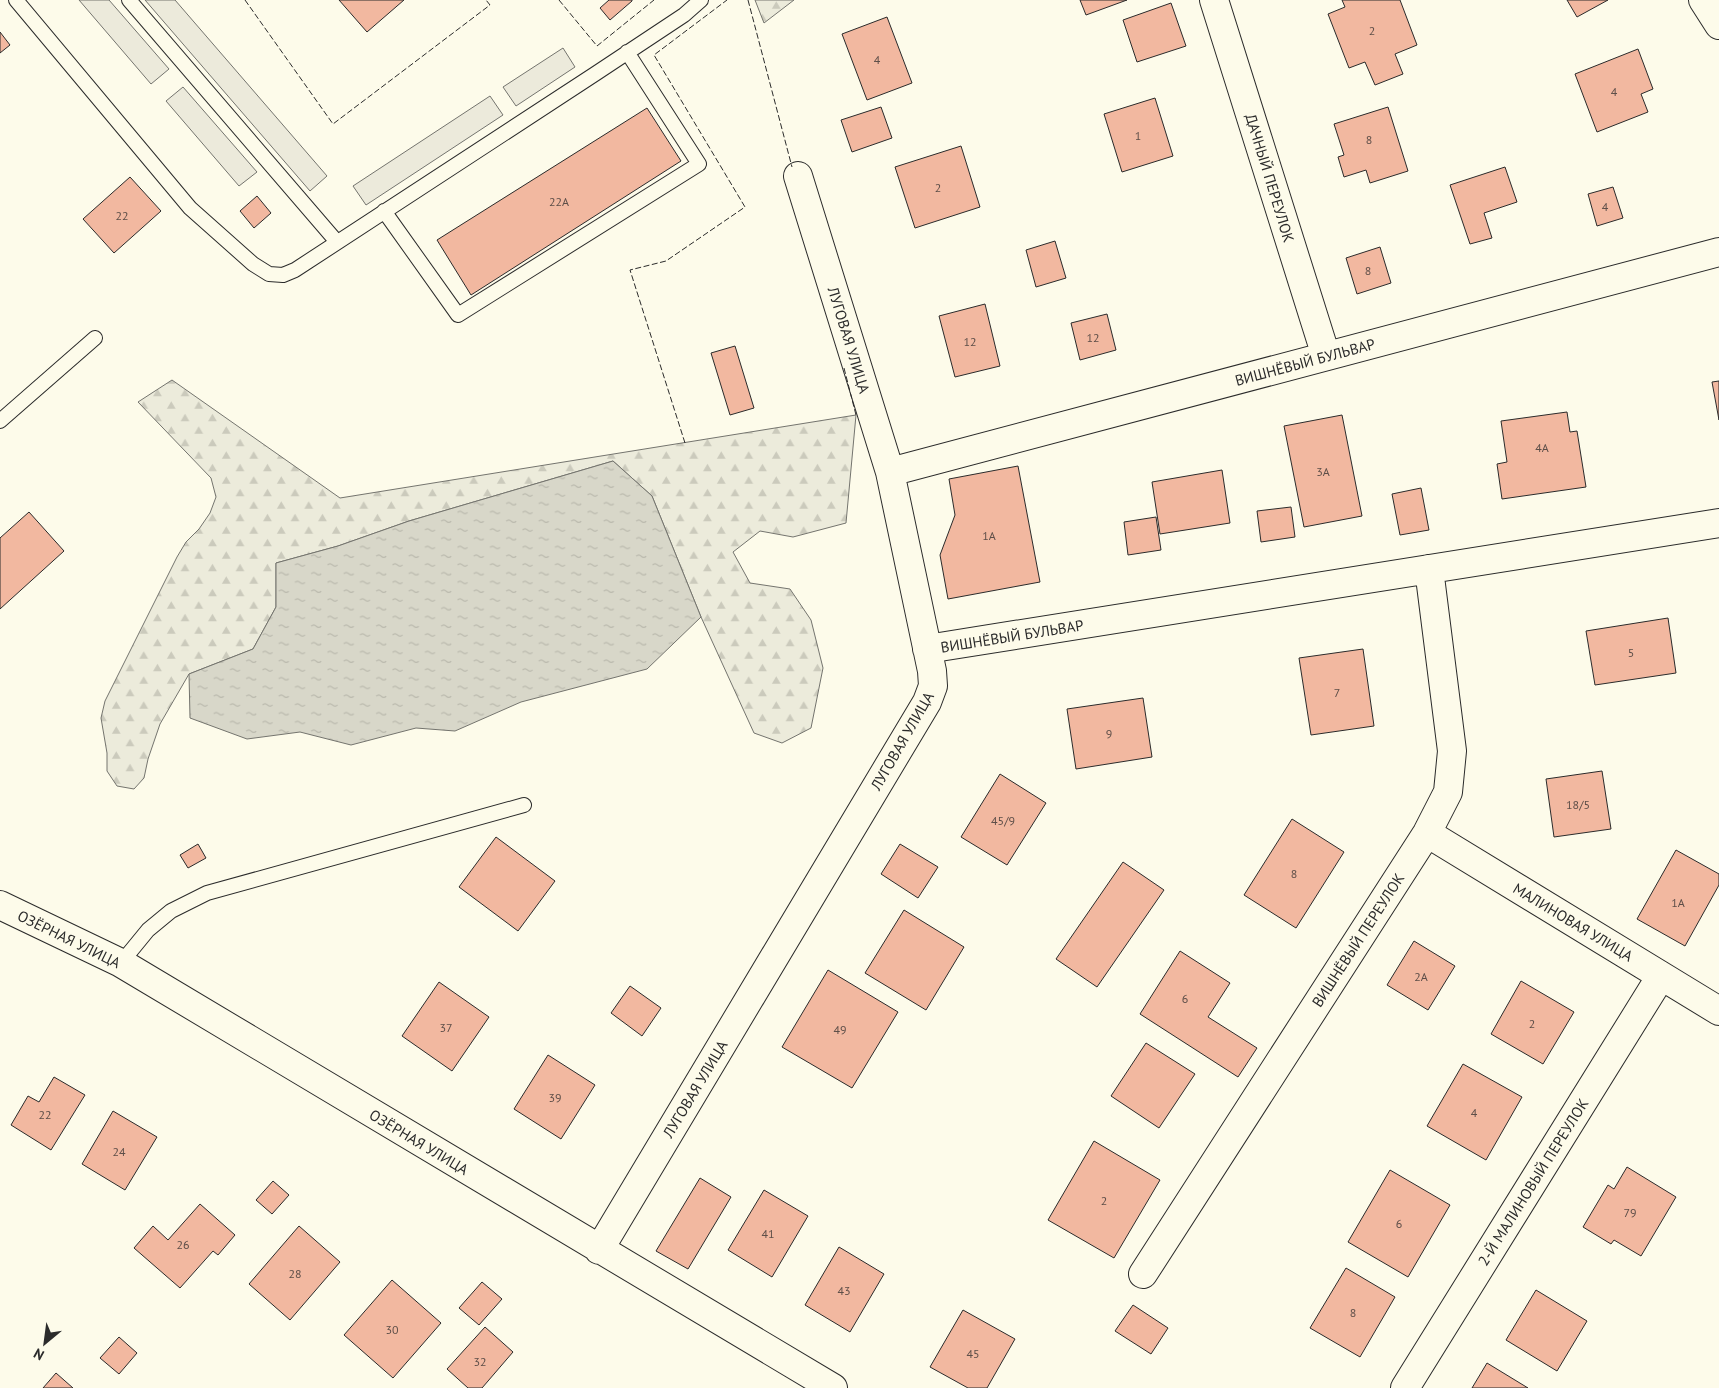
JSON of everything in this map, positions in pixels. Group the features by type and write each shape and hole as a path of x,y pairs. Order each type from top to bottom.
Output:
{"street":[{"name":"ДАЧНЫЙ ПЕРЕУЛОК","path":"1214,0 1326,356"},
{"path":"1703,0 1719,25"},
{"name":"ЛУГОВАЯ УЛИЦА","path":"600,1250 927,702 933,686 932,671 890,472 798,176"},
{"name":"ВИШНЁВЫЙ БУЛЬВАР","path":"890,472 1719,252"},
{"name":"ВИШНЁВЫЙ БУЛЬВАР","path":"927,649 1719,523"},
{"name":"ВИШНЁВЫЙ ПЕРЕУЛОК","path":"1143,1274 1427,834 1448,792 1452,751 1429,569"},
{"name":"МАЛИНОВАЯ УЛИЦА","path":"1427,834 1719,1011"},
{"name":"ОЗЁРНАЯ УЛИЦА","path":"0,905 121,963 833,1388"},
{"name":"2-Й МАЛИНОВЫЙ ПЕРЕУЛОК","path":"1405,1388 1661,976"}],"lane":[{"path":"16,0 190,208 253,264 269,274 283,276 295,270 684,15 701,0"},
{"path":"129,0 337,242"},
{"path":"384,211 458,315 699,164 627,52"},
{"path":"0,421 94,338"},
{"path":"121,963 148,930 171,911 207,893 524,805"}],"green space":[{"path":"755,0 794,0 764,23"},
{"path":"172,380 340,498 856,415 846,523 793,537 760,531 733,552 750,583 790,589 811,620 823,668 811,728 782,743 754,733 701,617 652,496 613,461 409,521 338,546 276,563 276,607 253,649 189,674 160,724 148,759 144,778 134,789 117,786 107,771 107,753 101,718 105,701 177,557 186,542 199,529 210,513 216,497 211,478 138,402"}],"shaded area":[{"path":"79,0 109,0 169,69 151,84"},
{"path":"145,0 175,0 327,176 310,191"},
{"path":"563,48 575,67 516,106 503,87"},
{"path":"183,87 257,172 239,186 166,101"},
{"path":"490,96 503,115 366,205 353,186"}],"water":[{"path":"613,461 652,496 701,617 647,669 521,702 455,731 416,728 351,745 300,732 247,739 190,718 189,674 253,649 276,607 276,563 338,546 409,521"}],"building":[{"path":"339,0 404,0 367,32"},
{"path":"609,0 632,1 610,20 600,8"},
{"path":"1080,0 1127,0 1086,15"},
{"path":"1342,0 1400,0 1417,45 1395,54 1403,74 1375,85 1365,62 1349,68 1328,14 1345,7"},
{"path":"1567,0 1608,0 1577,17"},
{"path":"1171,3 1186,46 1137,62 1123,20"},
{"path":"887,17 912,83 867,100 842,34"},
{"path":"0,32 10,45 0,53"},
{"path":"1638,49 1653,89 1641,94 1648,112 1597,132 1575,74"},
{"path":"1155,98 1173,156 1122,172 1104,114"},
{"path":"881,107 892,138 852,152 841,120"},
{"path":"1388,107 1408,171 1370,183 1366,170 1344,177 1338,157 1344,155 1334,124"},
{"path":"647,108 681,161 471,295 437,240"},
{"path":"961,146 980,207 915,228 895,167"},
{"path":"1505,167 1517,202 1484,213 1492,238 1470,244 1450,185"},
{"path":"130,177 161,211 114,253 83,219"},
{"path":"1613,187 1623,218 1597,226 1588,194"},
{"path":"257,196 271,213 254,228 240,211"},
{"path":"1055,241 1066,278 1036,287 1026,250"},
{"path":"1380,247 1391,283 1357,294 1346,258"},
{"path":"985,304 1000,366 955,377 939,316"},
{"path":"1107,314 1116,350 1080,360 1071,323"},
{"path":"735,346 754,408 730,415 711,353"},
{"path":"1719,381 1719,420 1712,382"},
{"path":"1567,412 1570,432 1577,431 1586,487 1502,499 1497,464 1507,462 1501,421"},
{"path":"1342,415 1362,516 1304,527 1284,426"},
{"path":"1018,466 1040,582 948,599 940,555 955,515 949,479"},
{"path":"1222,470 1230,523 1160,534 1152,482"},
{"path":"1421,488 1429,530 1400,535 1392,494"},
{"path":"1291,507 1295,537 1261,542 1257,511"},
{"path":"29,512 64,551 0,609 0,538"},
{"path":"1156,517 1161,550 1128,555 1124,522"},
{"path":"1668,618 1676,673 1595,685 1586,631"},
{"path":"1363,649 1374,726 1311,735 1299,658"},
{"path":"1143,698 1152,757 1076,769 1067,709"},
{"path":"1602,771 1611,829 1554,837 1546,779"},
{"path":"1000,774 1046,803 1007,865 961,837"},
{"path":"1292,819 1344,852 1296,928 1244,895"},
{"path":"496,837 555,881 518,931 459,887"},
{"path":"198,844 206,858 188,868 180,855"},
{"path":"900,844 938,867 918,898 881,874"},
{"path":"1676,850 1719,874 1719,885 1685,946 1637,919"},
{"path":"1123,862 1164,890 1097,987 1056,959"},
{"path":"904,910 964,947 926,1010 865,973"},
{"path":"1414,941 1455,966 1428,1010 1387,985"},
{"path":"1180,951 1230,983 1208,1017 1257,1048 1238,1077 1140,1014"},
{"path":"828,970 898,1012 852,1088 782,1047"},
{"path":"1521,981 1574,1012 1543,1064 1491,1034"},
{"path":"439,982 489,1017 452,1071 402,1036"},
{"path":"630,986 661,1008 642,1036 611,1013"},
{"path":"1146,1043 1195,1074 1159,1128 1111,1096"},
{"path":"548,1055 595,1085 561,1139 514,1109"},
{"path":"1463,1064 1522,1097 1486,1160 1427,1126"},
{"path":"54,1077 85,1095 51,1150 11,1125 28,1096 39,1102"},
{"path":"113,1111 157,1137 125,1190 82,1164"},
{"path":"1094,1141 1160,1180 1114,1258 1048,1220"},
{"path":"1627,1167 1676,1197 1641,1256 1614,1240 1611,1244 1583,1227 1608,1185 1614,1189"},
{"path":"1390,1170 1450,1205 1408,1277 1348,1242"},
{"path":"700,1178 731,1197 688,1269 656,1251"},
{"path":"273,1181 289,1195 272,1214 256,1200"},
{"path":"764,1190 808,1216 772,1277 728,1250"},
{"path":"200,1204 235,1235 218,1255 213,1251 180,1288 134,1248 153,1226 168,1240"},
{"path":"299,1226 340,1262 290,1320 249,1284"},
{"path":"839,1247 884,1274 850,1332 805,1305"},
{"path":"1346,1268 1395,1297 1360,1357 1310,1328"},
{"path":"392,1280 441,1323 393,1378 344,1335"},
{"path":"482,1282 502,1299 479,1325 459,1308"},
{"path":"1536,1290 1587,1321 1557,1371 1506,1340"},
{"path":"1133,1305 1168,1328 1151,1354 1115,1331"},
{"path":"963,1310 1015,1339 987,1388 968,1388 930,1367"},
{"path":"485,1327 513,1352 482,1388 468,1388 447,1369"},
{"path":"119,1337 137,1353 119,1374 100,1358"},
{"path":"1487,1363 1528,1388 1472,1388"},
{"path":"56,1373 73,1388 43,1388"}],"fence":[{"path":"245,0 333,124 490,5 486,0"},
{"path":"559,0 597,46 654,0"},
{"path":"685,443 630,270 666,261 745,207 654,55 727,0"},
{"path":"748,0 792,167"},
{"path":"844,368 856,415"}]}
